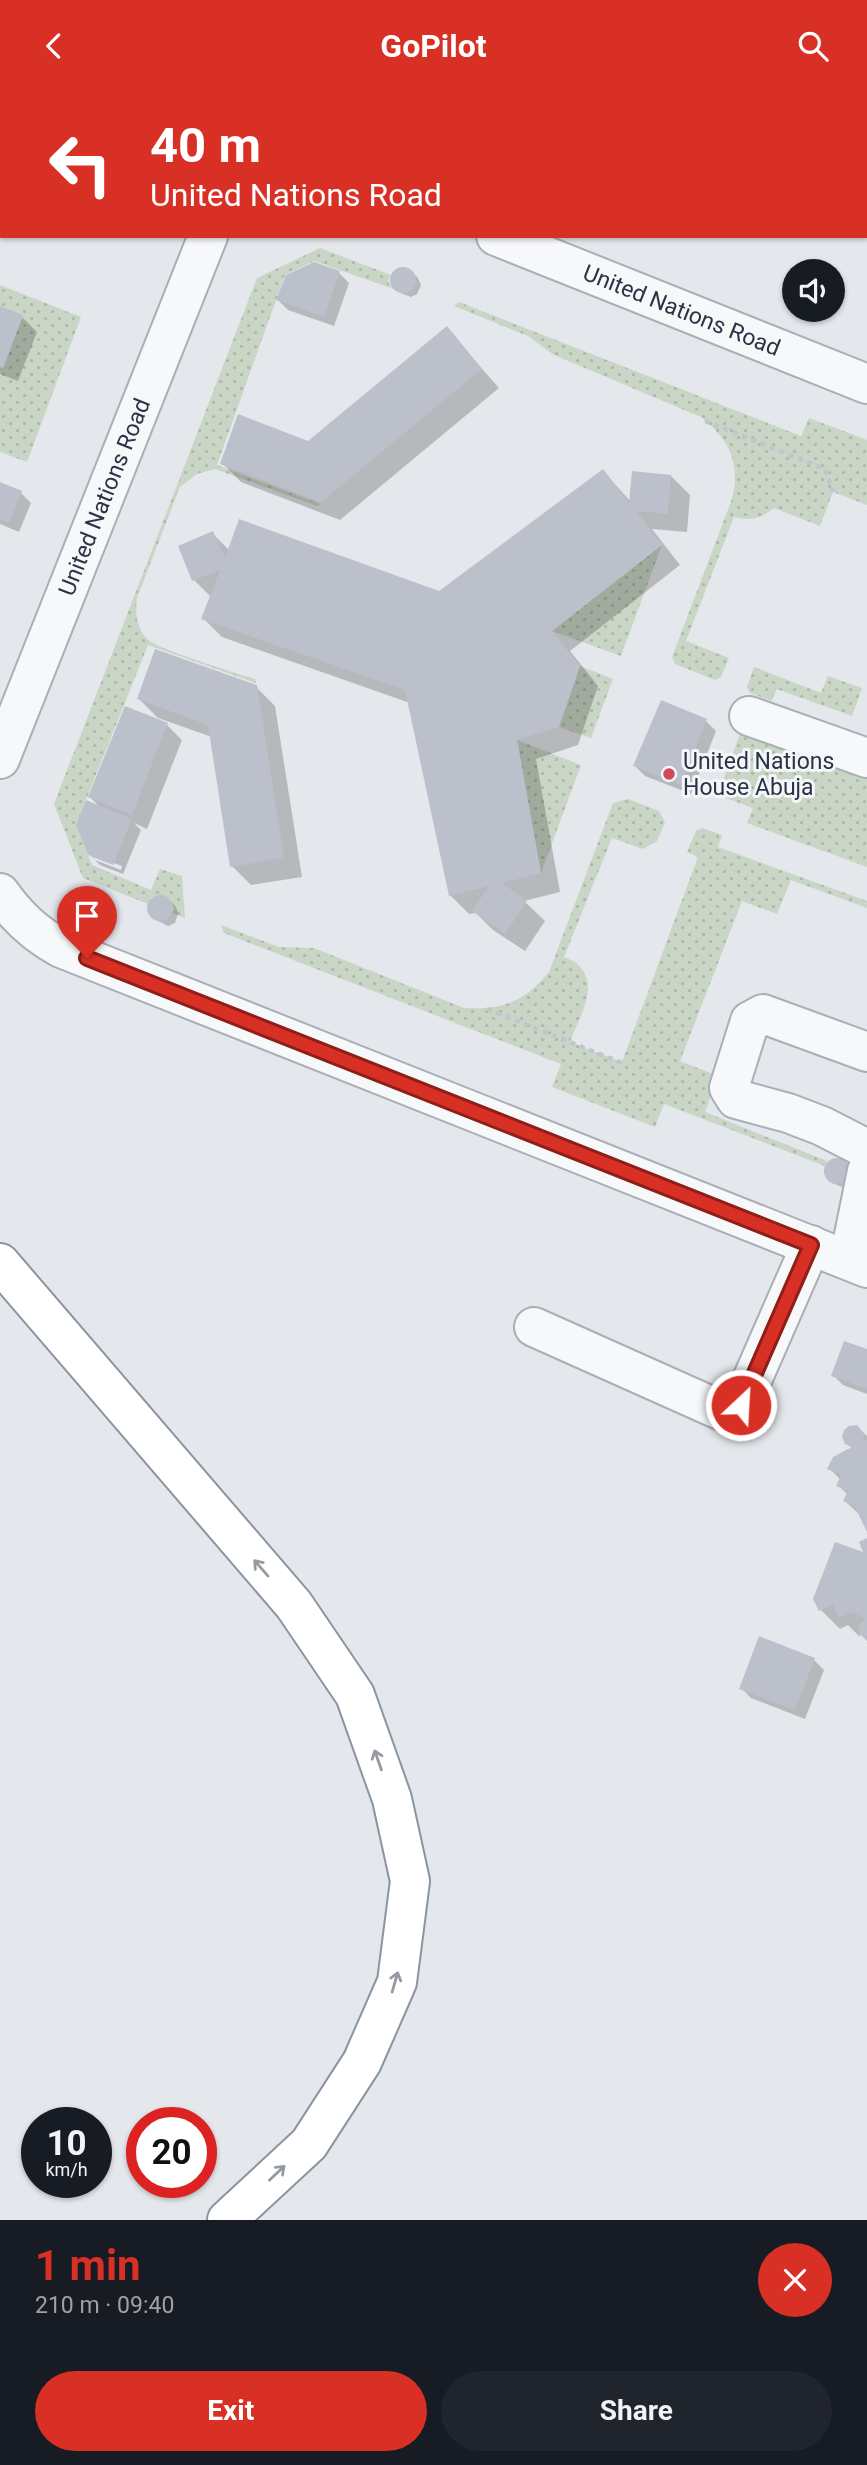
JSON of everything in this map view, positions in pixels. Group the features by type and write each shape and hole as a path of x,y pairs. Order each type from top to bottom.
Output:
{"highway":[{"path":"0,1263 293,1605 355,1695 391,1799 410,1881 397,1982 362,2062 309,2144 228,2220"}],"street":[{"name":"United Nations Road","path":"0,759 207,238"},
{"name":"United Nations Road","path":"501,238 867,384"},
{"path":"748,716 867,758"},
{"path":"0,893 25,924 41,938 61,948 858,1264 867,1171"},
{"path":"867,1052 763,1014 750,1021 729,1087 736,1099 788,1113 822,1126 867,1149"},
{"path":"534,1327 722,1411 741,1405 811,1245"}],"path":[{"path":"705,421 825,469 833,492"},
{"path":"487,1009 622,1063"}],"green space":[{"path":"320,248 391,275 388,281 391,287 405,293 314,261 285,275 217,465 321,504 317,506 215,469 197,474 180,487 137,598 137,620 147,639 181,654 255,679 256,683 148,645 76,825 92,865 151,890 160,869 182,876 185,918 172,913 175,908 171,900 158,895 150,898 148,904 83,878 54,804 257,278"},
{"path":"0,285 81,317 27,462 0,452 0,367 3,367 23,316 0,306"},
{"path":"459,302 801,436 809,418 867,440 867,505 833,492 820,526 774,508 755,518 734,517 686,641 729,658 721,677 715,680 675,664 672,657 732,499 734,463 719,434 701,417 554,355 528,336 454,306"},
{"path":"662,545 621,656 552,631"},
{"path":"580,666 613,679 591,738 559,727"},
{"path":"754,667 821,693 828,676 862,688 852,716 777,689 771,701 750,693 747,687"},
{"path":"741,731 867,762 867,867 747,823 753,808 718,795"},
{"path":"517,740 581,765 541,873"},
{"path":"628,799 659,811 665,822 657,841 643,849 612,838 564,957 578,965 585,973 588,983 586,1003 570,1042 622,1062 698,857 687,852 696,831 702,828 722,835 718,847 867,901 867,908 791,880 777,914 742,901 680,1061 718,1076 705,1112 827,1161 825,1166 664,1104 655,1127 552,1087 561,1064 224,933 221,925 279,947 314,948 464,1008 490,1007 512,1002 531,991 549,972 613,803"}],"building":[{"path":"314,262 340,271 324,317 276,300 286,275"},
{"path":"403,267 412,271 416,280 412,289 403,293 394,289 390,280 394,271"},
{"path":"0,306 23,315 3,368 0,367"},
{"path":"447,326 482,369 321,502 220,464 238,414 308,441"},
{"path":"603,469 629,503 632,471 671,475 668,514 636,511 662,545 552,631 580,666 559,727 517,740 541,873 502,883 527,901 505,934 472,911 489,886 449,896 405,690 201,619 220,570 192,581 178,546 213,531 225,558 239,519 439,591"},
{"path":"0,482 22,491 9,523 0,519"},
{"path":"155,649 257,685 284,858 230,867 208,725 137,699"},
{"path":"661,700 707,719 681,785 633,766"},
{"path":"125,706 168,723 132,815 88,797"},
{"path":"86,800 132,819 113,865 88,855 76,825"},
{"path":"160,895 169,899 173,908 169,917 160,921 151,917 147,908 151,899"},
{"path":"837,1158 846,1162 850,1171 846,1180 837,1184 828,1180 824,1171 828,1162"},
{"path":"844,1341 867,1349 867,1389 831,1376"},
{"path":"857,1425 865,1435 863,1442 867,1440 867,1532 855,1507 843,1501 848,1491 836,1486 841,1475 827,1469 833,1457 852,1447 845,1444 842,1437 849,1426"},
{"path":"867,1538 867,1641 860,1634 858,1627 865,1618 851,1612 839,1618 833,1605 819,1611 813,1599 835,1542 863,1552 859,1542"},
{"path":"759,1636 815,1658 795,1710 739,1689"}],"place":[{"name":"United Nations House Abuja","path":"669,774"}],"route":[{"path":"87,958 811,1245 741,1405"}]}
